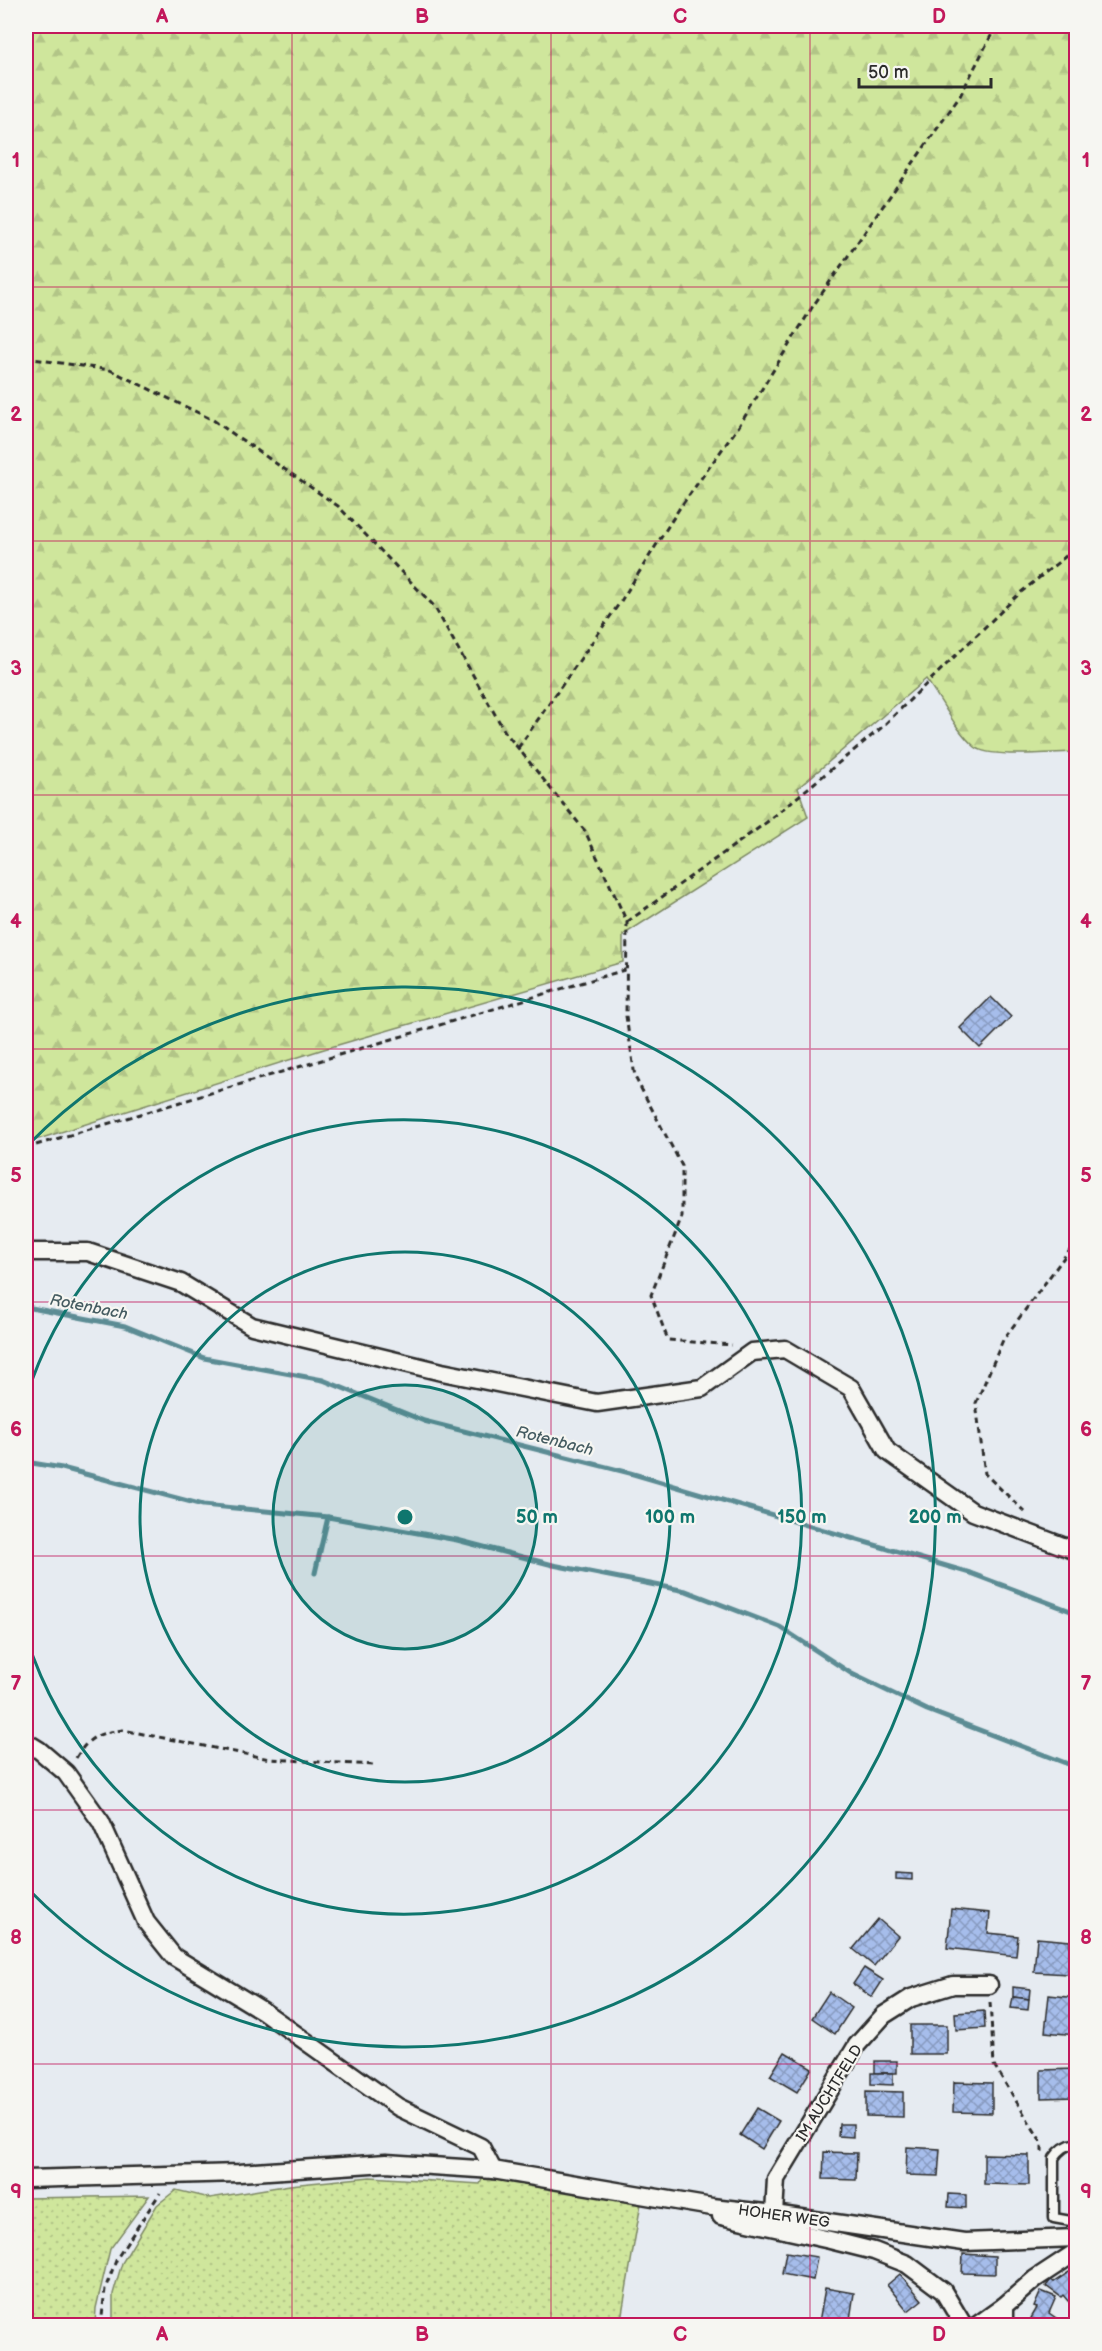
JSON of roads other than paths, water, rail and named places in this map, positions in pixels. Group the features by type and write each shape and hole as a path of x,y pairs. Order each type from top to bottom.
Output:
{"street":[{"path":"26,1252 88,1252 181,1283 252,1326 442,1372 597,1402 702,1388 752,1352 785,1349 851,1388 887,1451 973,1512 1077,1551"},
{"path":"26,1742 66,1773 101,1822 146,1922 174,1957 263,2011 398,2107 481,2147 493,2169"},
{"name":"IM AUCHTFELD","path":"774,2214 776,2179 857,2045 884,2015 911,1998 953,1985 989,1985"},
{"name":"HOHER WEG","path":"26,2179 171,2175 386,2163 493,2169 712,2207 964,2242 1077,2238"},
{"path":"712,2207 723,2218 830,2240 874,2251 907,2264 943,2291 964,2325"},
{"path":"976,2325 1004,2306 1035,2279 1077,2252"},
{"path":"1004,2306 1004,2325"}],"lane":[{"path":"1077,2143 1069,2144 1054,2158 1054,2218 1077,2222"}],"waterway":[{"name":"Rotenbach","path":"26,1307 125,1326 204,1358 323,1380 424,1421 630,1473 970,1573 1076,1613"},
{"path":"26,1462 62,1468 203,1505 328,1517 457,1540 553,1565 686,1591 780,1627 852,1674 927,1710 1076,1767"},
{"path":"315,1573 328,1517"}]}
